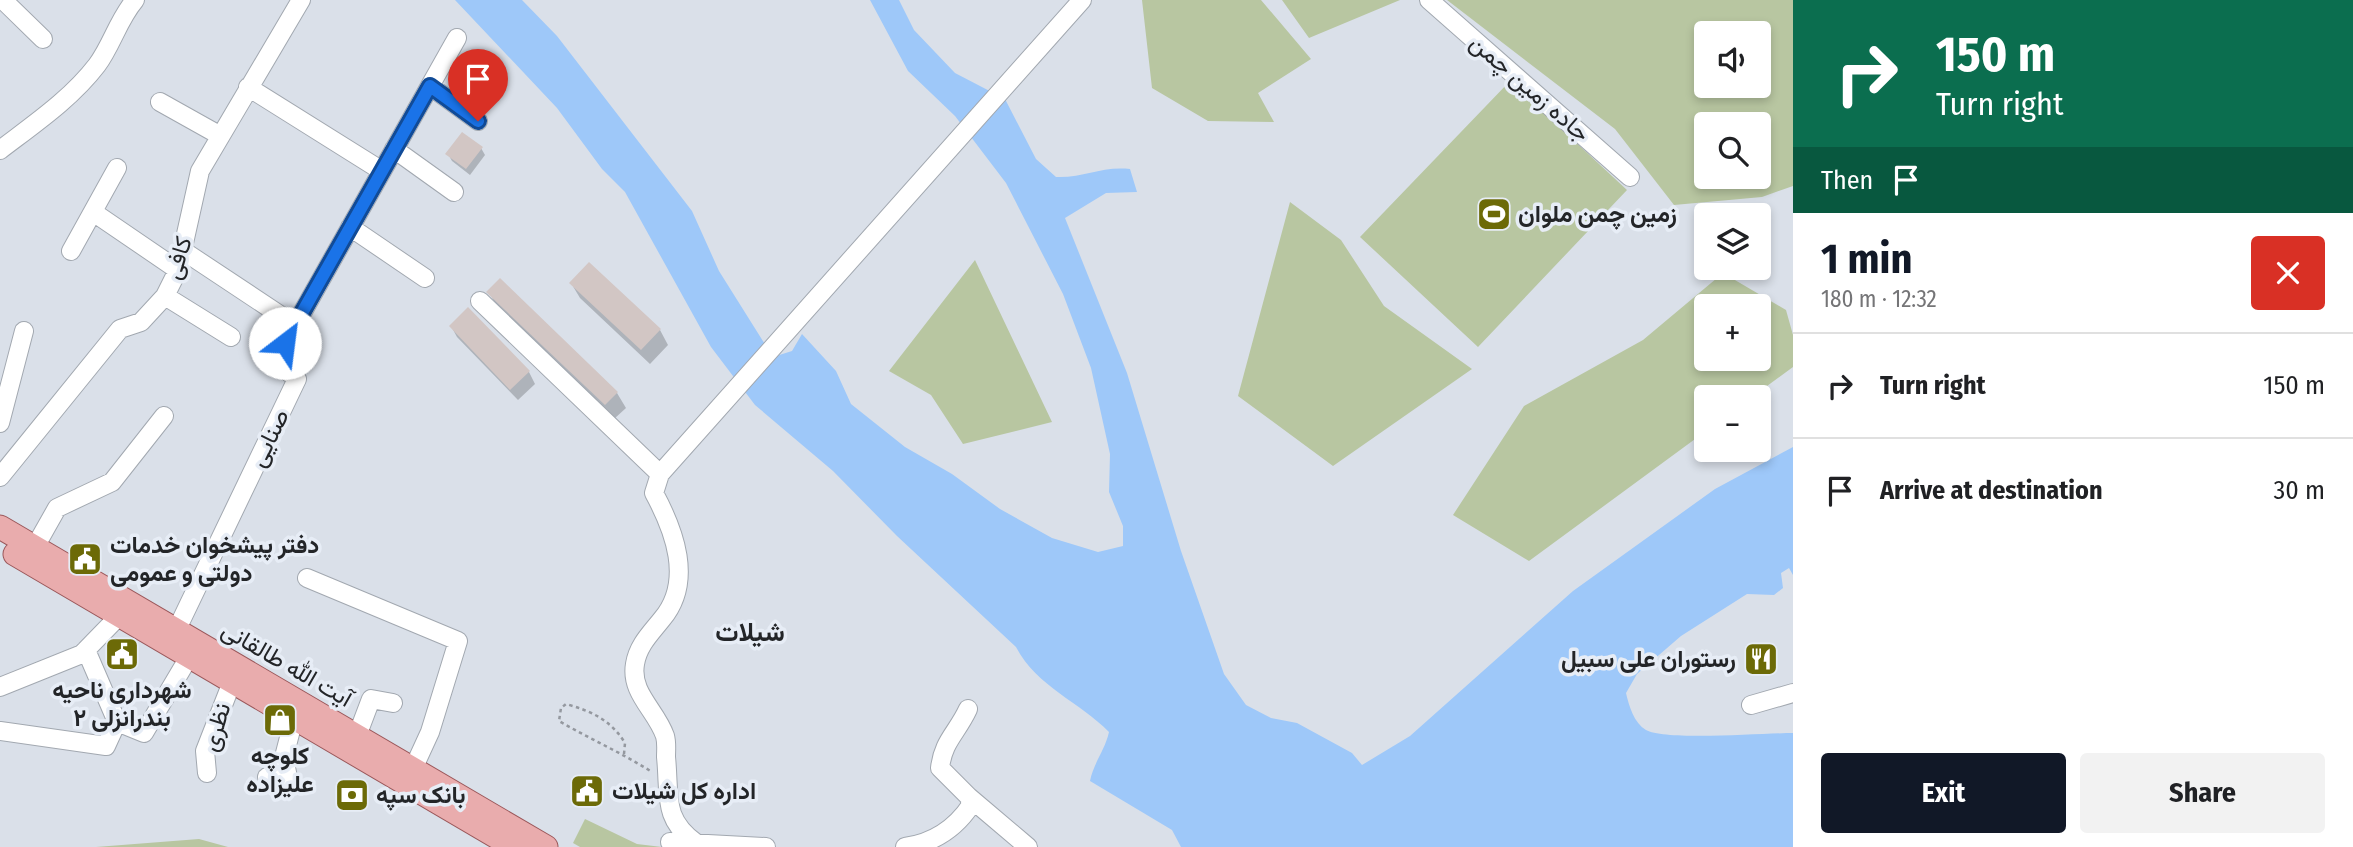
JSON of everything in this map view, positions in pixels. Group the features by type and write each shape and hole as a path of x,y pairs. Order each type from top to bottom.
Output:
{"main road":[{"name":"آیت الله طالقانی","path":"0,527 173,637 357,736 546,847"},
{"name":"آیت الله طالقانی","path":"0,545 119,615 173,637 189,657 514,847"}],"street":[{"path":"3,0 43,39"},
{"path":"0,149 78,89 99,62 121,16 135,0"},
{"name":"کافی","path":"0,472 120,329 141,322 165,296 178,270 200,171 301,0"},
{"path":"696,844 680,832 671,817 666,739 634,679 635,661 645,639 662,619 676,593 677,543 654,493 660,474 999,90 1082,0"},
{"name":"جاده زمین چمن","path":"1429,0 1630,177"},
{"name":"صنایی","path":"173,637 297,379 275,361 457,38"},
{"path":"430,86 478,121"},
{"path":"248,87 382,171"},
{"path":"160,102 219,135"},
{"path":"394,149 454,192"},
{"path":"71,251 117,168"},
{"path":"93,212 178,270"},
{"path":"351,227 425,278"},
{"path":"182,250 295,325"},
{"path":"165,296 231,337"},
{"path":"480,301 660,474"},
{"path":"0,423 24,331"},
{"path":"35,547 57,508 112,482 164,415"},
{"path":"307,578 458,641 430,732 413,768"},
{"path":"0,687 86,650 119,615"},
{"path":"86,650 117,722 144,733 189,657"},
{"name":"نظری","path":"207,773 205,751 232,682"},
{"path":"1751,705 1793,693"},
{"path":"357,736 371,699 393,703"},
{"path":"968,709 960,727 948,737 940,768 1028,847"},
{"path":"267,777 289,783 284,757 294,718"},
{"path":"0,730 106,746 117,722"},
{"path":"905,847 936,839 964,815 971,804 970,797"},
{"path":"670,842 765,847"}],"path":[{"path":"624,754 625,743 606,720 566,704 561,708 559,721 612,752 624,754 669,784"}],"green space":[{"path":"1142,0 1261,0 1311,59 1258,93 1274,122 1208,121 1152,88"},
{"path":"1282,0 1400,0 1309,38"},
{"path":"1447,0 1793,0 1793,186 1762,197 1674,205 1615,129"},
{"name":"زمین چمن ملوان","path":"1510,81 1627,190 1478,347 1360,237"},
{"path":"1290,202 1341,240 1384,306 1472,369 1333,466 1238,396"},
{"path":"975,260 1052,422 963,444 931,395 889,371"},
{"path":"1715,280 1735,280 1759,294 1698,294"},
{"path":"1694,297 1694,371 1771,371 1771,301 1786,310 1793,335 1793,367 1768,385 1694,385 1694,440 1529,561 1453,515 1524,406 1643,340"},
{"path":"585,819 637,844 662,847 580,847 573,843"},
{"path":"199,839 228,847 96,847"}],"water":[{"path":"455,0 522,0 557,36 692,211 719,271 773,357 792,351 802,334 836,371 851,404 905,447 952,474 1000,509 1052,538 1098,552 1123,546 1123,526 1109,492 1110,454 1091,368 1063,294 1006,183 955,116 908,71 870,0 899,0 914,30 955,73 1005,99 1036,159 1056,177 1110,169 1130,169 1137,192 1106,193 1065,218 1127,373 1181,551 1224,674 1246,705 1271,718 1297,723 1352,753 1362,765 1410,736 1573,591 1715,489 1765,462 1771,462 1771,459 1793,447 1793,575 1789,568 1781,573 1783,588 1774,595 1747,594 1681,636 1637,674 1626,693 1630,709 1638,723 1646,730 1657,733 1694,736 1793,733 1793,847 1181,847 1172,830 1090,781 1109,732 1035,673 1016,647 897,536 833,471 755,405 711,347 625,192 602,169 557,108"}],"building":[{"path":"462,132 483,147 466,169 445,154"},
{"path":"589,262 661,329 641,350 569,283"},
{"path":"500,278 618,392 605,405 486,292"},
{"path":"468,307 530,371 510,390 449,326"}],"place":[{"name":"زمین چمن ملوان","path":"1494,214"},
{"name":"دفتر پیشخوان خدمات دولتی و عمومی","path":"85,559"},
{"name":"شهرداری ناحیه ۲ بندرانزلی","path":"122,654"},
{"name":"رستوران علی سبیل","path":"1761,659"},
{"name":"کلوچه علیزاده","path":"280,720"},
{"name":"اداره کل شیلات","path":"587,791"},
{"name":"بانک سپه","path":"352,795"}],"district":[{"name":"شیلات","path":"750,632"}],"route":[{"path":"285,343 430,86 478,121"}]}
